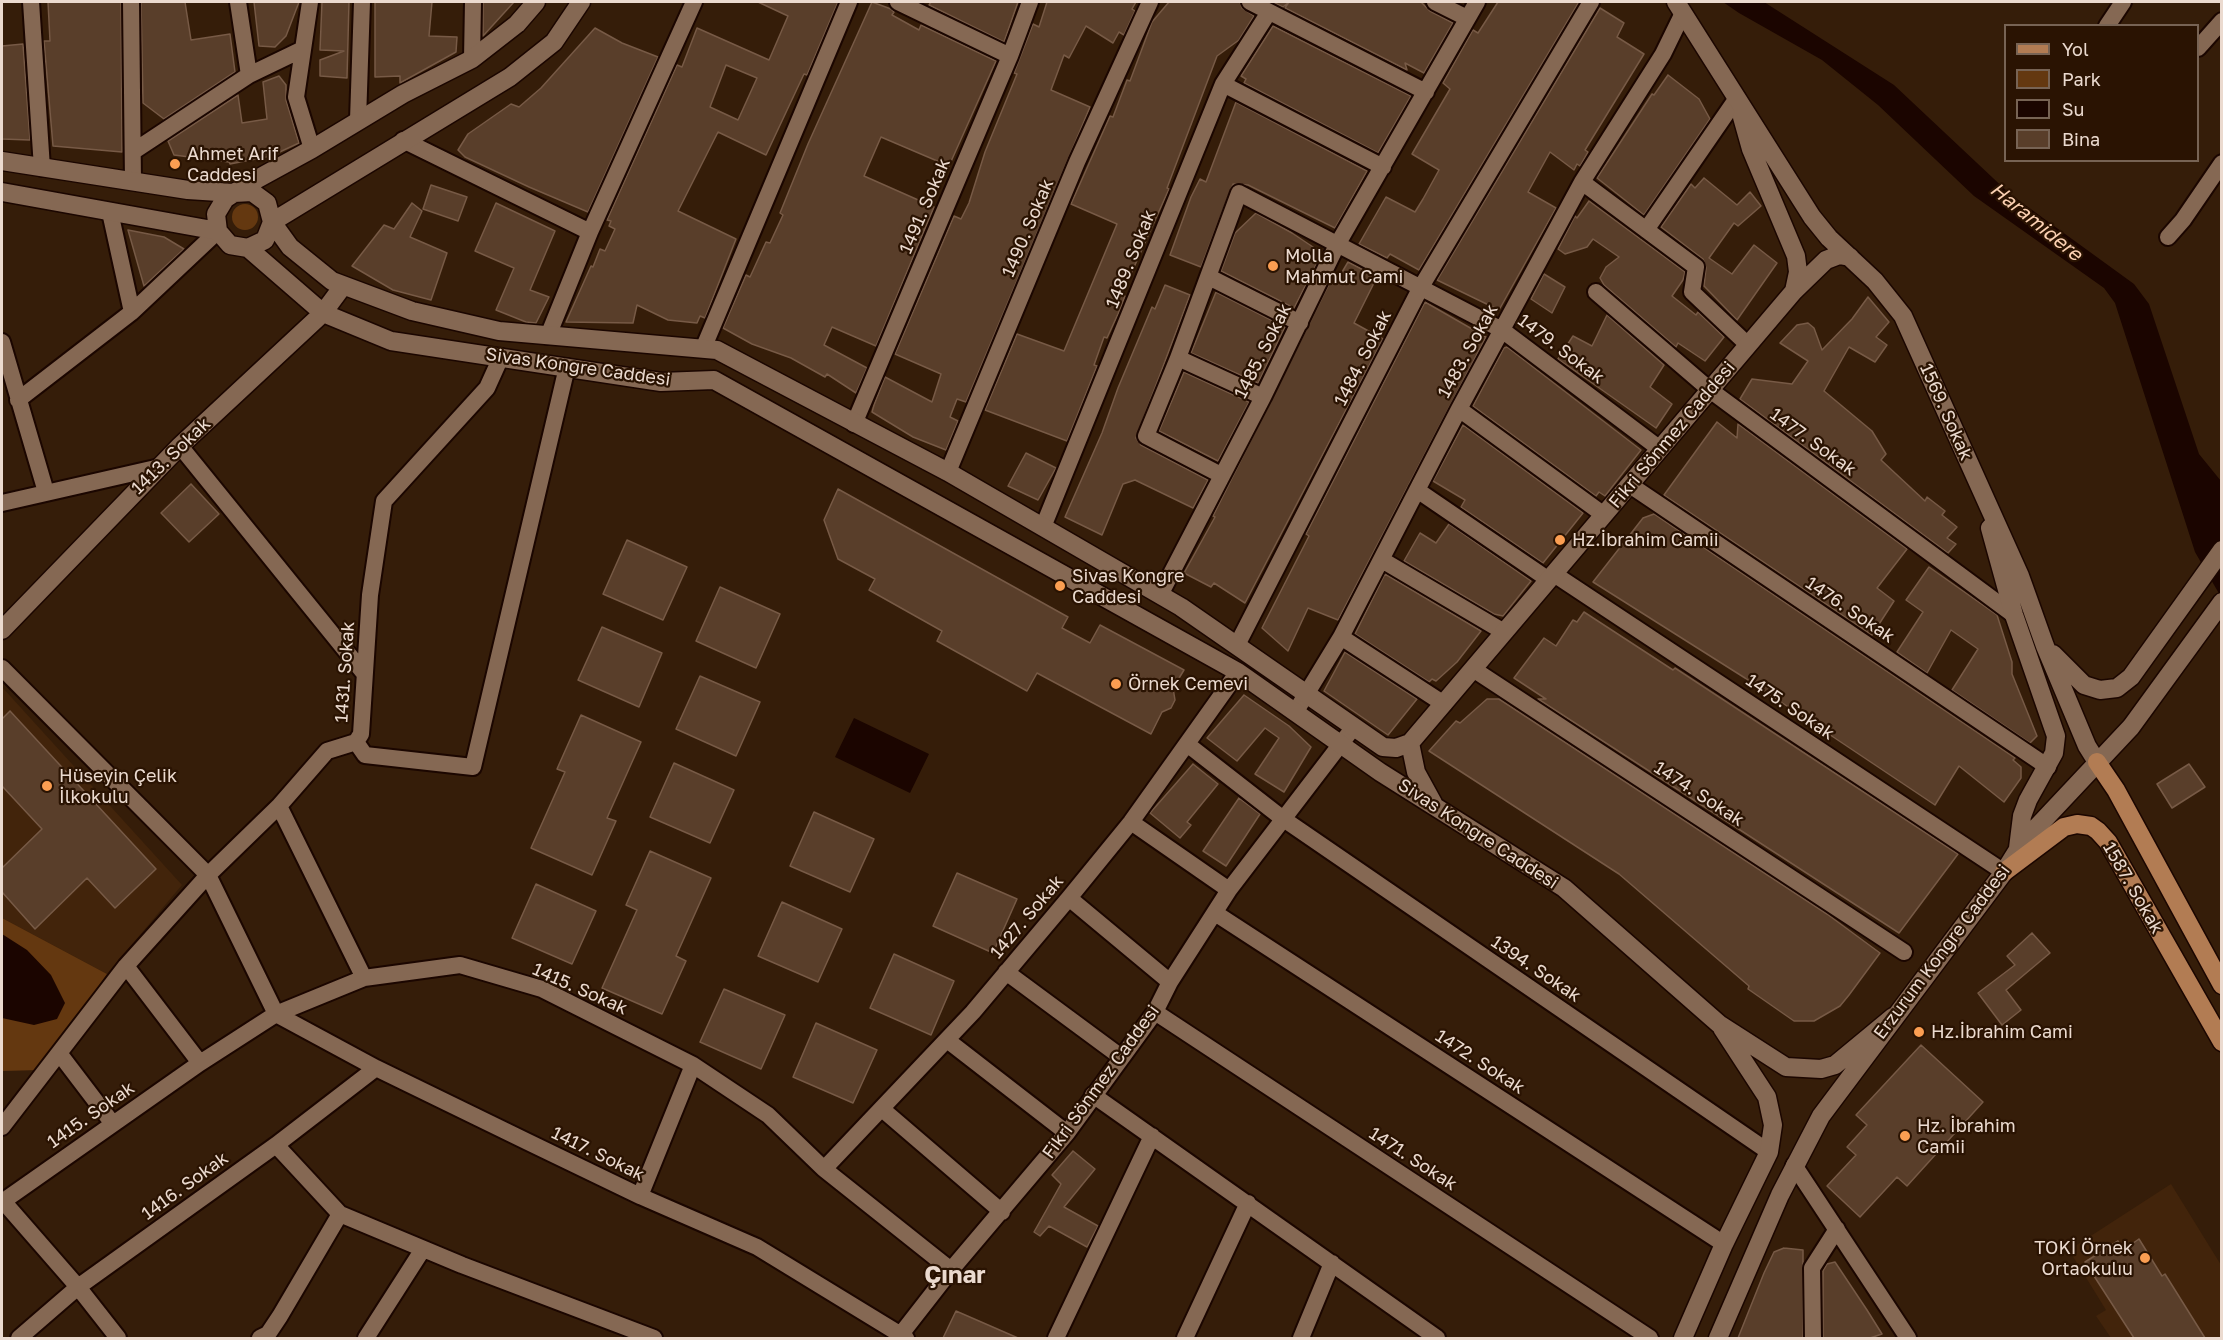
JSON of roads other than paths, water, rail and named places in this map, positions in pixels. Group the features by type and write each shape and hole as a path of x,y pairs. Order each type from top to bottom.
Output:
{"main road":[{"path":"536,2 516,24 471,58 358,120 234,193 219,206 216,223 218,231 230,245 248,248 265,240 273,222 403,140 510,77 554,42 581,2"},
{"name":"1569. Sokak","path":"1679,7 1812,217 1829,238 1875,281 1903,316 2020,576 2045,646 2087,746 2097,762"},
{"name":"1569. Sokak","path":"1737,98 1751,148 1796,256 1798,272 1794,291"},
{"path":"2,161 188,190 252,192 267,203 273,222"},
{"path":"2,192 218,231"},
{"name":"Sivas Kongre Caddesi","path":"273,222 290,247 332,281 412,311 499,331 717,350 948,472 1160,595 1237,645 1383,747 1396,748 1410,743"},
{"name":"Sivas Kongre Caddesi","path":"248,248 323,313 391,340 661,382 714,380 1238,672 1340,744 1563,888 1719,1024 1786,1067 1821,1069 1835,1065 1893,1017"},
{"name":"Fikri Sönmez Caddesi","path":"1410,743 1794,291 1827,260 1839,255 1850,257"},
{"name":"1413. Sokak","path":"2,630 88,537 180,446 323,313 343,285"},
{"path":"1986,503 1995,553 2056,736 2054,753 2028,800 2022,816 2018,850"},
{"path":"2045,646 2084,685 2100,690 2117,688 2130,677 2222,550"},
{"name":"Erzurum Kongre Caddesi","path":"1718,1338 1794,1165 1821,1116 1893,1017 2004,872 2018,850 2131,727 2222,602"},
{"path":"1410,743 1416,772 1434,805"},
{"name":"1587. Sokak","path":"2097,762 2116,790 2222,986"},
{"name":"1587. Sokak","path":"2004,872 2064,827 2077,824 2091,826 2098,831 2108,842 2222,1042"},
{"name":"Sivas Kongre Caddesi","path":"1719,1024 1767,1097 1773,1125 1768,1152"},
{"path":"1683,1338 1768,1152"}],"street":[{"path":"31,2 42,168"},
{"path":"131,2 133,181"},
{"path":"238,2 249,75"},
{"path":"310,2 296,97 312,149"},
{"path":"358,120 362,2"},
{"path":"471,58 473,2"},
{"path":"548,336 590,232 694,2"},
{"path":"703,349 849,2"},
{"path":"898,2 1010,56"},
{"name":"1491. Sokak","path":"854,424 1010,56 1030,2"},
{"name":"1490. Sokak","path":"948,472 1077,162 1150,2"},
{"path":"1250,2 1426,92"},
{"path":"1435,2 1467,18"},
{"name":"1485. Sokak","path":"1160,595 1263,397 1337,245 1477,2"},
{"name":"1484. Sokak","path":"1237,645 1421,287 1591,2"},
{"path":"2108,24 2123,2"},
{"name":"1483. Sokak","path":"1296,711 1341,637 1459,409 1582,182 1663,54 1679,7"},
{"name":"1489. Sokak","path":"1043,527 1223,84 1269,12"},
{"path":"2199,47 2222,21"},
{"path":"134,152 249,75 303,49"},
{"path":"1223,84 1383,167"},
{"path":"1646,230 1737,98"},
{"path":"403,140 590,232"},
{"path":"2168,237 2183,220 2222,164"},
{"path":"1582,182 1696,267 1692,292 1748,345"},
{"name":"1479. Sokak","path":"1209,277 1239,194 1502,330 1660,449"},
{"path":"110,212 132,312"},
{"path":"18,400 132,312 218,231"},
{"path":"1221,475 1146,436 1209,277 1300,323"},
{"name":"1477. Sokak","path":"1596,292 1710,390 2014,615"},
{"path":"2,342 46,492"},
{"name":"1431. Sokak","path":"2,1127 126,966 208,875 279,806 327,751 356,742 361,734 363,672 370,595 384,501 487,388 501,357"},
{"path":"1178,358 1263,397"},
{"path":"356,742 365,755 472,767 567,367"},
{"path":"1459,409 1604,515"},
{"path":"180,446 363,672"},
{"path":"2,503 160,467"},
{"name":"1476. Sokak","path":"1630,485 2048,767"},
{"name":"1475. Sokak","path":"1418,490 2004,872"},
{"path":"1382,560 1504,633"},
{"path":"1341,637 1444,704"},
{"path":"2,668 208,875 276,1014"},
{"name":"1474. Sokak","path":"1473,669 1904,952"},
{"name":"1427. Sokak","path":"824,1169 947,1040 1069,898 1131,822 1238,672"},
{"name":"Fikri Sönmez Caddesi","path":"902,1338 951,1270 1067,1132 1155,1012 1170,982 1229,890 1353,728"},
{"name":"1394. Sokak","path":"1187,744 1282,818 1768,1152"},
{"path":"279,806 364,978"},
{"path":"1131,822 1229,890"},
{"path":"1069,898 1170,982"},
{"name":"1472. Sokak","path":"1215,913 1724,1244"},
{"name":"1415. Sokak","path":"2,1201 200,1063 276,1014 364,978 460,965 542,989 693,1065 768,1115 824,1169 951,1270"},
{"path":"126,966 200,1063"},
{"path":"1006,972 1121,1057"},
{"name":"1471. Sokak","path":"1155,1012 1650,1338"},
{"name":"1417. Sokak","path":"276,1014 376,1068 640,1196 757,1247 902,1338"},
{"path":"947,1040 1067,1132"},
{"path":"58,1053 113,1124"},
{"path":"640,1196 693,1065"},
{"name":"1416. Sokak","path":"19,1338 78,1287 276,1145 376,1068"},
{"path":"1093,1095 1332,1263 1429,1336"},
{"path":"882,1109 1002,1212"},
{"path":"1056,1338 1152,1136"},
{"path":"276,1145 340,1214 423,1249 654,1338"},
{"path":"1794,1165 1908,1338"},
{"path":"2,1201 78,1287 118,1338"},
{"path":"1185,1338 1248,1203"},
{"path":"265,1337 340,1214"},
{"path":"1814,1338 1812,1268 1837,1228"},
{"path":"366,1338 423,1249"},
{"path":"1301,1338 1332,1263"}],"water":[{"name":"Haramidere","path":"1723,2 1764,2 1894,85 2010,194 2134,284 2149,304 2199,454 2221,481 2221,597 2195,552 2115,303 2104,288 1974,196 1878,105 1822,60"},
{"path":"854,718 929,754 910,793 835,757"},
{"path":"2,934 27,950 51,975 65,1003 57,1019 34,1025 2,1018"}],"place":[{"name":"Ahmet Arif Caddesi","path":"175,164"},
{"name":"Molla Mahmut Cami","path":"1273,266"},
{"name":"Hz.İbrahim Camii","path":"1560,540"},
{"name":"Sivas Kongre Caddesi","path":"1060,586"},
{"name":"Örnek Cemevi","path":"1116,684"},
{"name":"Hüseyin Çelik İlkokulu","path":"47,786"},
{"name":"Hz.İbrahim Cami","path":"1919,1032"},
{"name":"Hz. İbrahim Camii","path":"1905,1136"},
{"name":"TOKİ Örnek Ortaokulıu","path":"2145,1258"}],"district":[{"name":"Çınar","path":"955,1275"}]}
